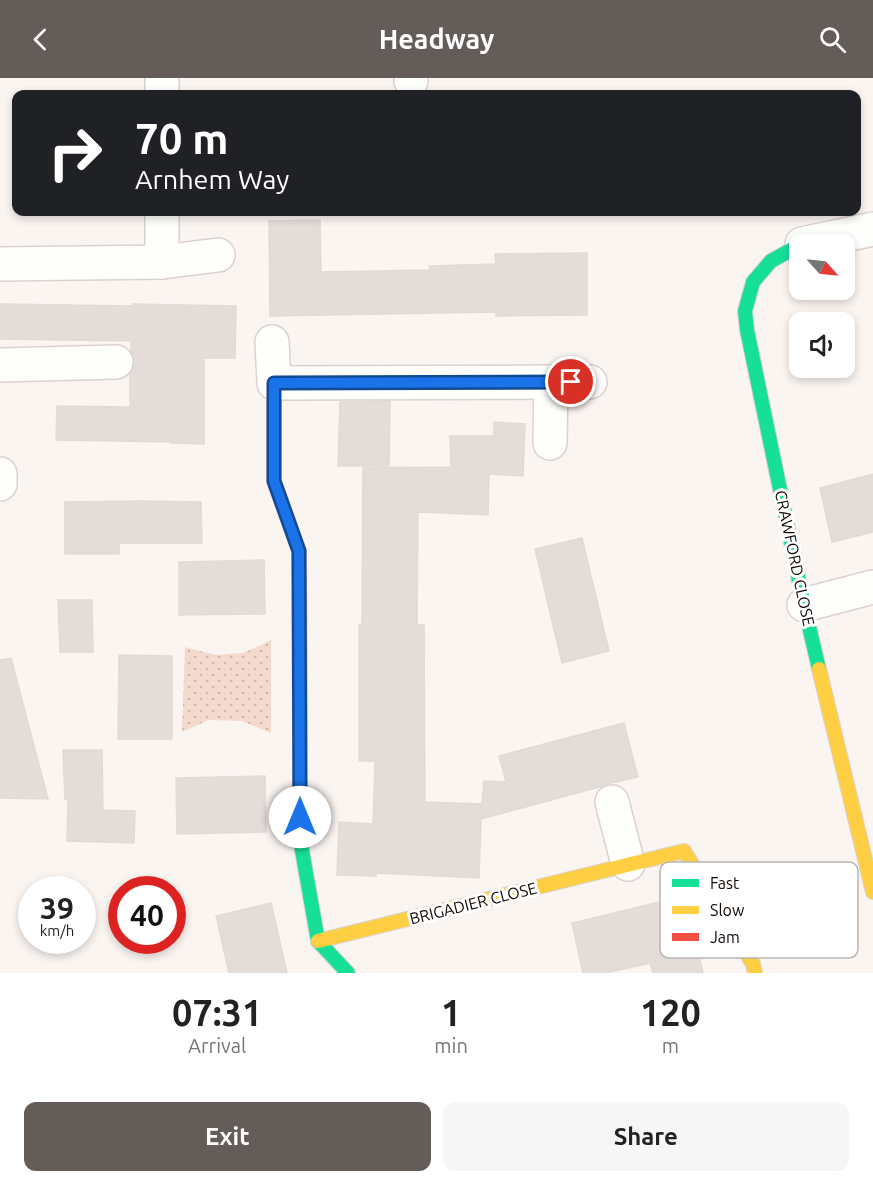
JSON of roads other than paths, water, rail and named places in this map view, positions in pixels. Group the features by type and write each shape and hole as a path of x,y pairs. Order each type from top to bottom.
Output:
{"street":[{"path":"162,216 162,262"},
{"name":"CRAWFORD CLOSE","path":"850,234 873,229"},
{"name":"CRAWFORD CLOSE","path":"789,251 771,261 753,282 745,311 747,330 804,605 873,891"},
{"path":"0,264 162,262 218,255"},
{"path":"272,342 274,481 299,551 300,839 318,941 348,973"},
{"path":"0,365 116,362"},
{"path":"550,443 551,382"},
{"path":"274,383 590,382"},
{"path":"0,474 0,483"},
{"path":"804,605 873,587"},
{"path":"612,802 628,864"},
{"name":"BRIGADIER CLOSE","path":"318,941 684,851 691,862"},
{"name":"BRIGADIER CLOSE","path":"749,958 755,973"}]}
